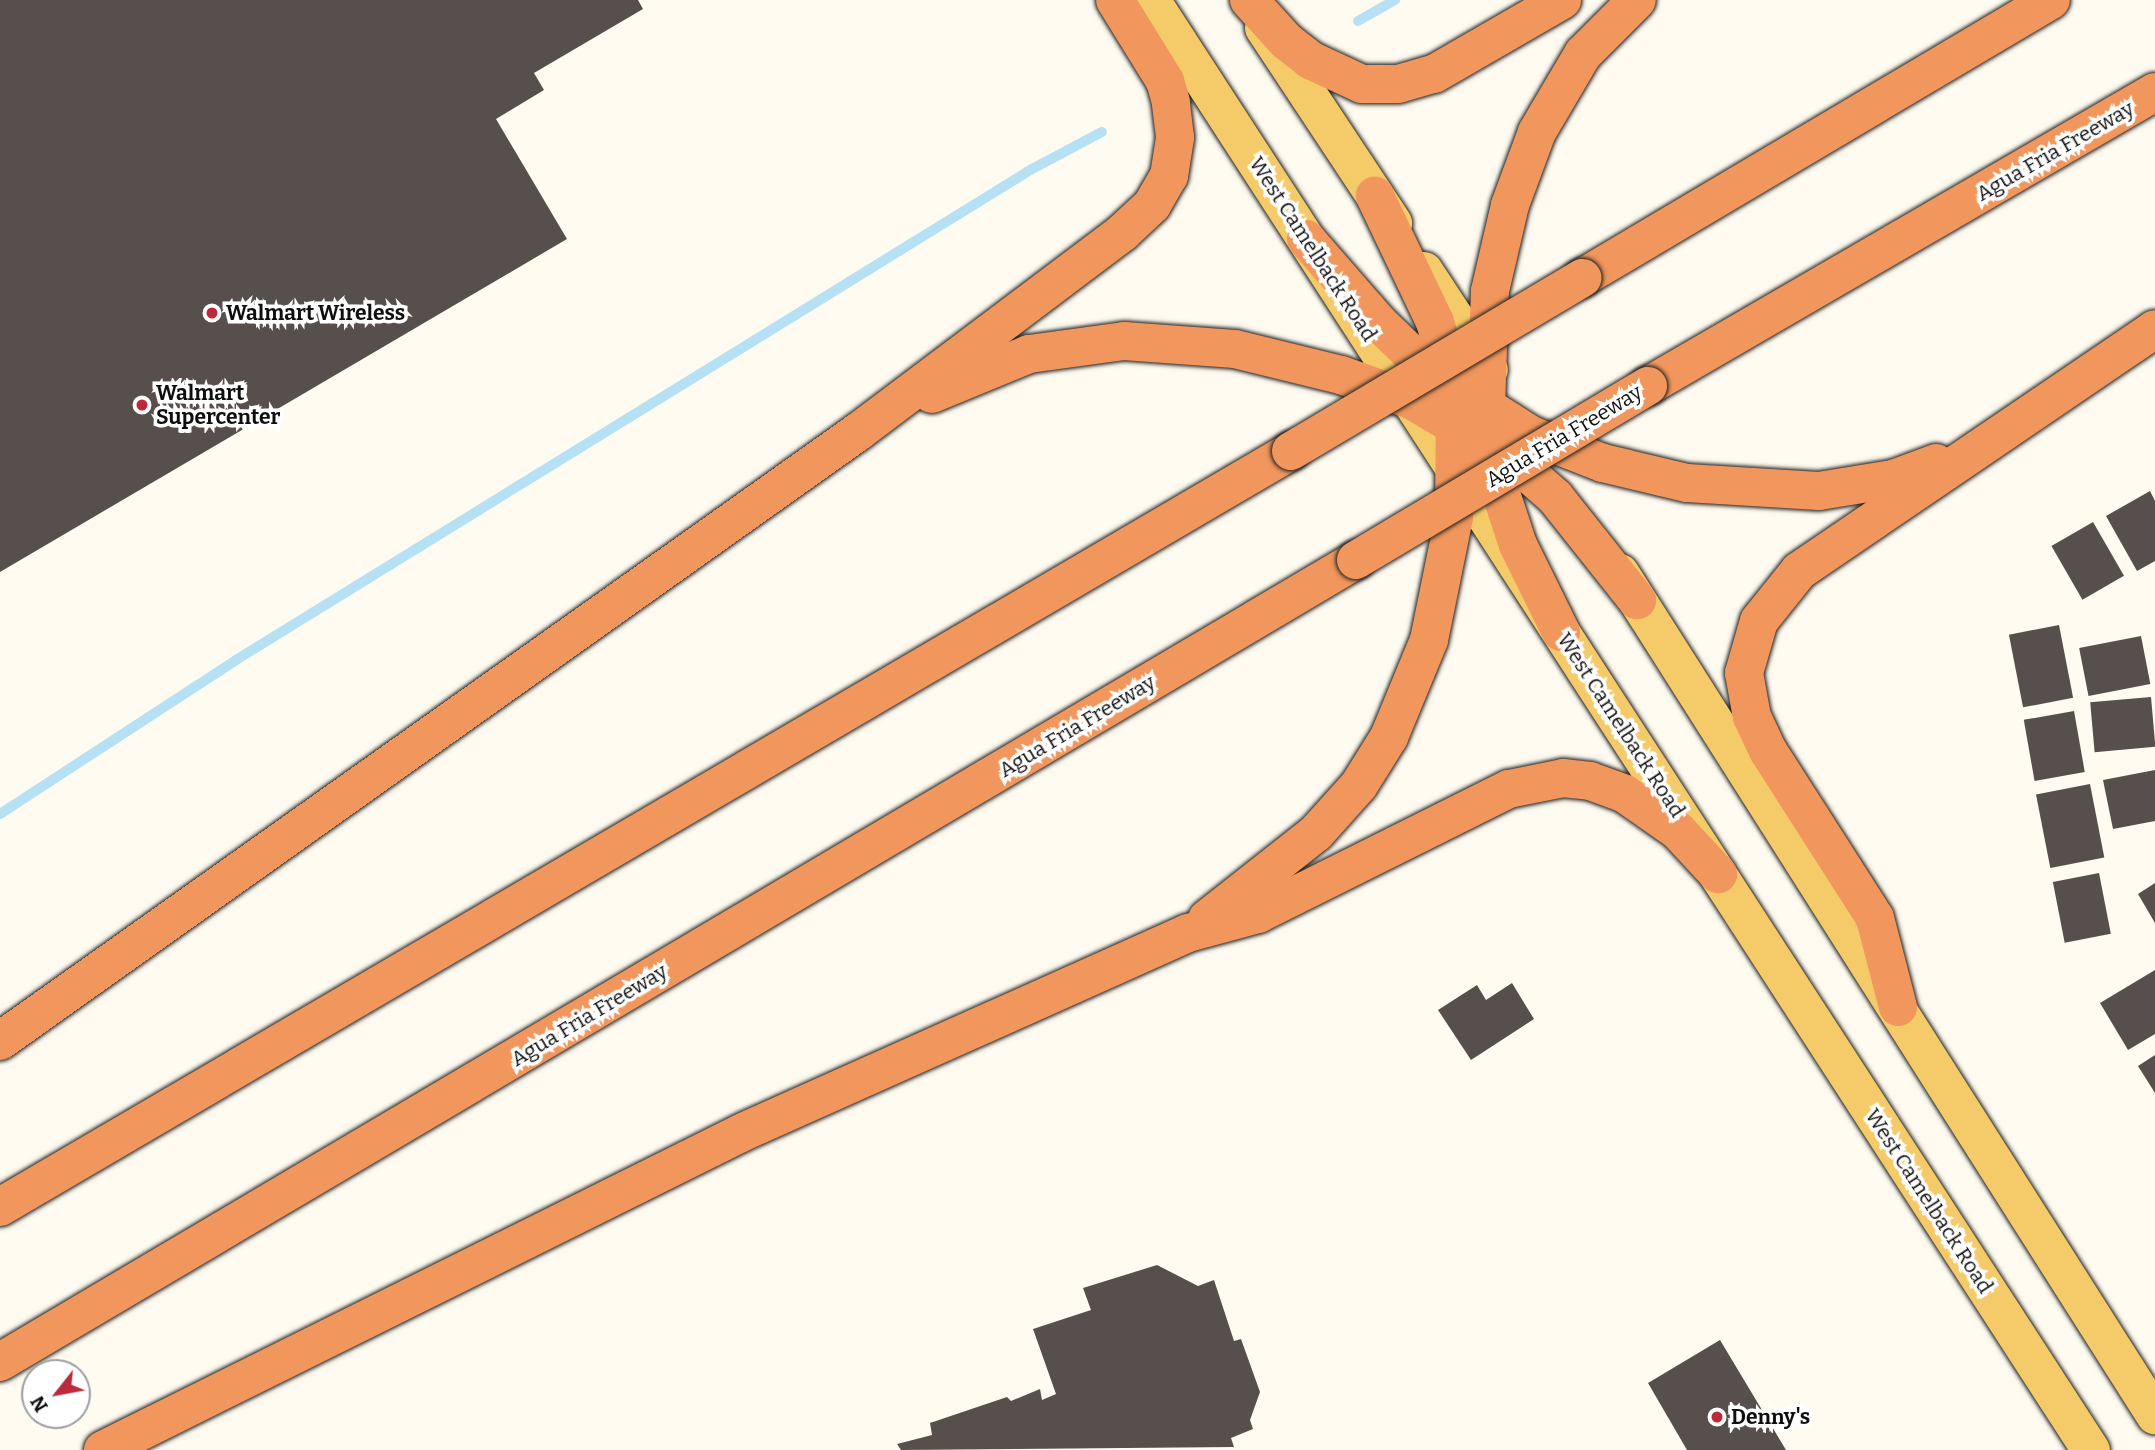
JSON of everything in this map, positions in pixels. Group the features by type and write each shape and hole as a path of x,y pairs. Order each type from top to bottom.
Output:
{"highway":[{"path":"0,1041 858,432 1122,233 1152,205 1169,176 1175,137 1171,102 1165,81 1115,0"},
{"path":"1247,0 1286,41 1310,60 1362,84 1398,85 1434,74 1562,0"},
{"path":"1188,933 1315,833 1359,785 1389,737 1429,640 1454,517 1457,469 1486,366 1490,291 1510,205 1537,132 1583,54 1637,0"},
{"path":"0,1208 1291,451 2051,0"},
{"name":"Agua Fria Freeway","path":"0,1362 1648,386 2155,92"},
{"path":"1374,196 1436,322 1518,545 1561,632"},
{"path":"1306,239 1379,323 1555,497 1637,600"},
{"path":"1898,1007 1875,918 1768,751 1752,718 1744,673 1759,621 1799,571 2155,329"},
{"path":"858,432 964,377 1029,354 1124,341 1182,343 1280,358 1531,435 1642,475 1687,484 1819,491 1893,479 1979,447"},
{"path":"103,1450 741,1133 1188,933 1258,914 1509,789 1537,781 1590,781 1625,794 1678,831 1718,874"}],"main road":[{"name":"West Camelback Road","path":"1151,0 2091,1450"},
{"path":"1247,0 1637,600 2155,1415"}],"building":[{"name":"Walmart Supercenter","path":"0,0 638,0 643,9 534,73 544,90 496,119 567,239 0,572"},
{"path":"2150,491 2155,501 2155,561 2137,571 2106,516"},
{"path":"2093,522 2124,576 2082,600 2051,546"},
{"path":"2059,625 2073,698 2023,707 2009,635"},
{"path":"2141,636 2150,684 2089,696 2079,648"},
{"path":"2151,697 2155,747 2095,752 2090,702"},
{"path":"2074,711 2085,772 2035,781 2024,720"},
{"path":"2155,770 2155,821 2113,829 2103,780"},
{"path":"2090,784 2104,858 2050,868 2036,794"},
{"path":"2099,873 2111,934 2065,943 2053,882"},
{"path":"2155,883 2155,923 2138,894"},
{"path":"2155,970 2155,1034 2128,1050 2100,1003"},
{"path":"1512,983 1534,1019 1471,1060 1438,1010 1477,985 1486,1000"},
{"path":"2155,1055 2155,1093 2138,1066"},
{"path":"1157,1265 1198,1286 1214,1280 1234,1341 1241,1339 1260,1392 1250,1420 1253,1429 1231,1438 1234,1447 901,1450 897,1444 932,1435 930,1423 1007,1397 1011,1401 1040,1389 1042,1400 1056,1394 1033,1329 1091,1310 1083,1288"},
{"name":"Denny's","path":"1720,1340 1786,1450 1687,1450 1648,1383"}],"waterway":[{"path":"1358,21 1395,0"},
{"path":"0,814 236,660 1032,169 1102,132"}],"place":[{"name":"Walmart Wireless","path":"212,313"},
{"name":"Walmart Supercenter","path":"142,405"},
{"name":"Denny's","path":"1717,1417"}]}
